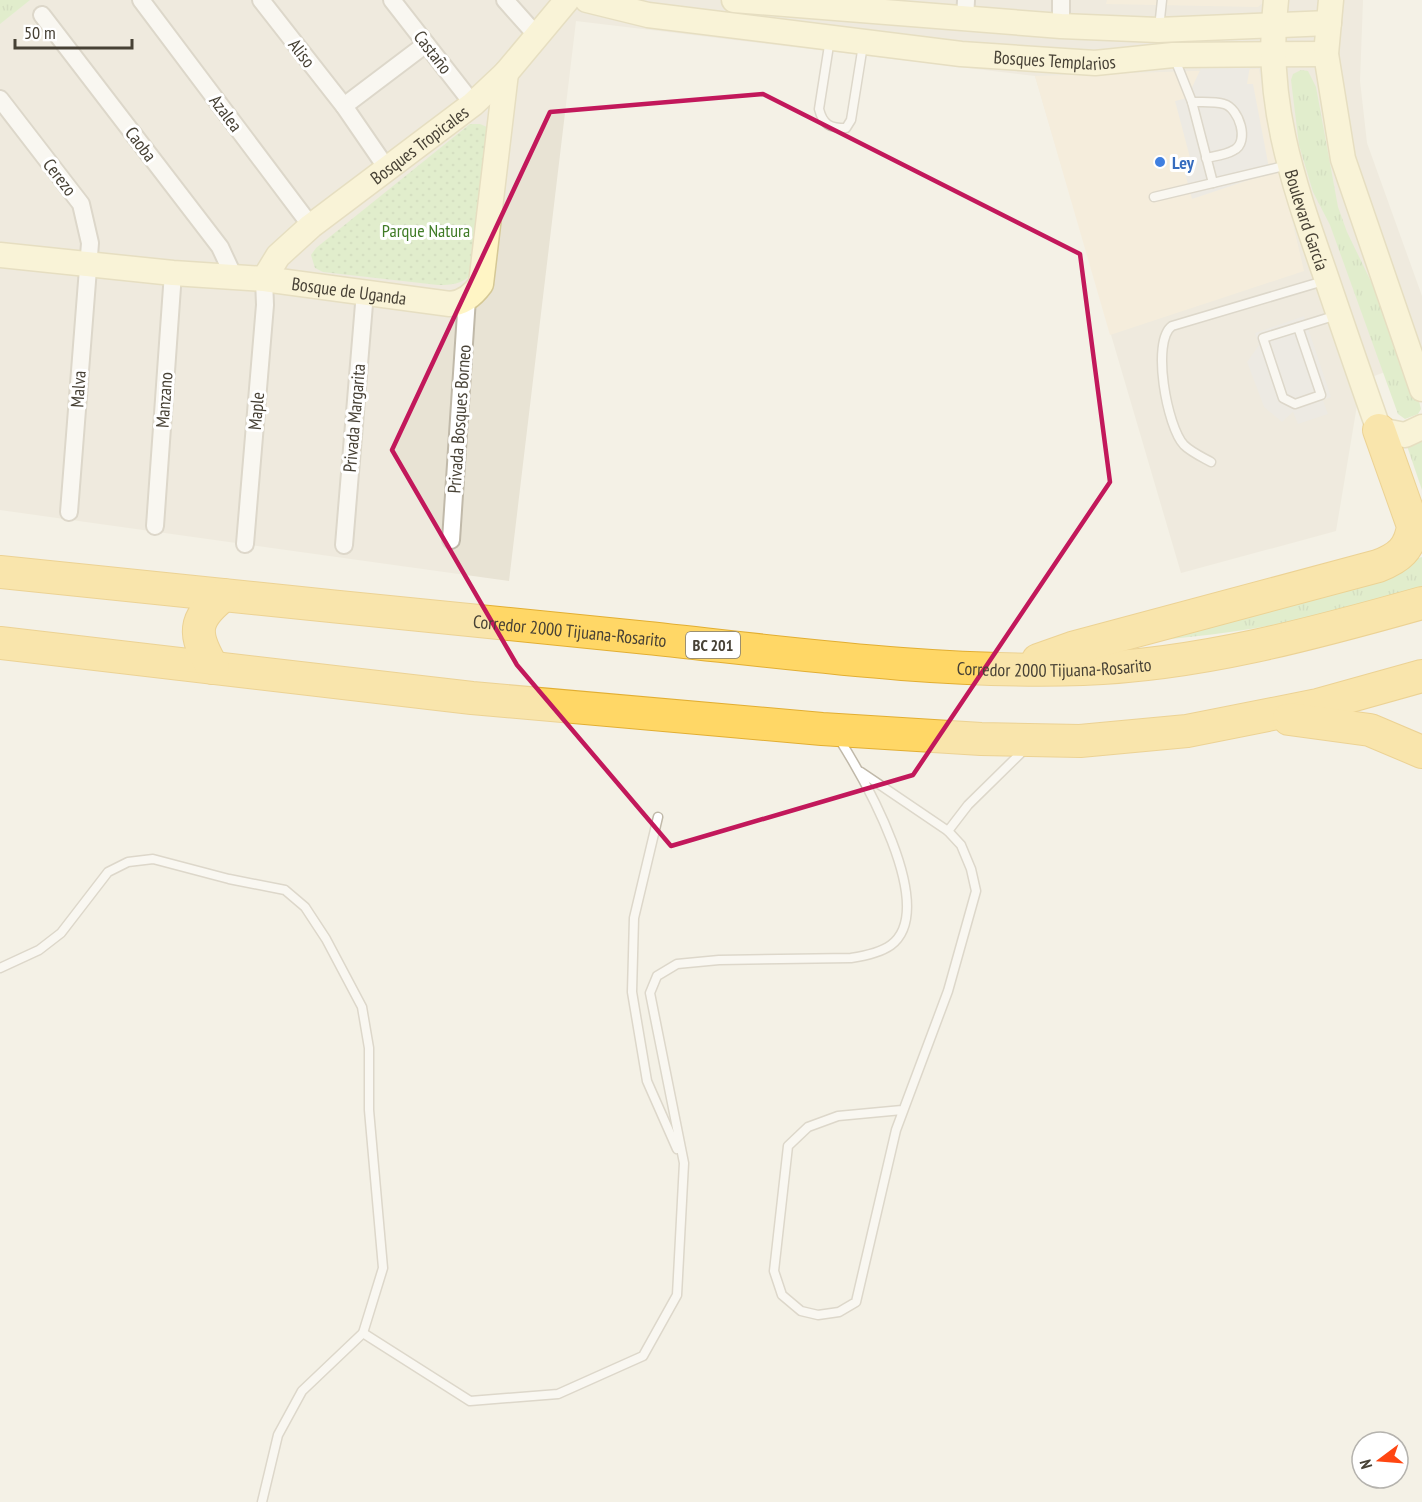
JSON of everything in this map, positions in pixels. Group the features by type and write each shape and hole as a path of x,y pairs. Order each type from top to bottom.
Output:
{"highway":[{"path":"1012,669 1072,648 1392,560 1404,552 1411,540 1413,526 1379,430"},
{"name":"Corredor 2000 Tijuana-Rosarito","path":"0,572 908,663 1012,669 1084,669 1191,657 1240,648 1422,603"},
{"path":"213,668 198,637 201,615 224,595"},
{"path":"0,643 471,698 833,730 1035,740 1080,741 1175,732 1256,718 1349,697 1422,676"},
{"path":"1256,718 1309,720 1370,730 1422,752"}],"main road":[{"name":"Bosques Tropicales","path":"264,279 278,256 311,226 473,104 506,73 567,0"},
{"name":"Bosques Templarios","path":"588,0 648,15 793,35 961,54 1095,63 1166,42 1273,25 1330,11"},
{"name":"Bosques Templarios","path":"734,0 966,9 1166,42 1272,55 1326,54"},
{"name":"Boulevard García","path":"1276,0 1272,55 1275,95 1289,165 1337,315 1379,430"},
{"path":"793,35 796,3"},
{"path":"1330,11 1326,54 1336,124 1346,168 1422,389"},
{"path":"467,298 481,284 506,73"},
{"name":"Bosque de Uganda","path":"0,255 87,266 264,279 450,304 467,298"},
{"path":"1379,430 1405,435 1422,427"}],"street":[{"name":"Azalea","path":"141,0 311,226"},
{"name":"Aliso","path":"261,0 344,106 388,170"},
{"name":"Castaño","path":"392,0 473,104"},
{"path":"505,0 538,37"},
{"path":"1061,0 1061,26"},
{"name":"Caoba","path":"42,15 220,247 234,277"},
{"path":"344,106 426,44"},
{"name":"Cerezo","path":"0,99 81,204 90,243 87,266"},
{"name":"Malva","path":"69,512 87,266"},
{"name":"Manzano","path":"155,526 173,273"},
{"name":"Maple","path":"245,544 265,305 264,279"},
{"name":"Privada Margarita","path":"344,545 366,292"},
{"name":"Privada Bosques Borneo","path":"452,540 467,298"}],"lane":[{"path":"1162,0 1166,42 1192,102 1213,183"},
{"path":"830,39 819,109 822,120 829,127 837,128 846,128 851,120 863,43"},
{"path":"1192,102 1226,104 1236,112 1242,136 1239,146 1234,150 1206,158"},
{"path":"1154,197 1289,165"},
{"path":"1212,462 1184,445 1176,432 1163,377 1163,341 1166,331 1172,326 1327,280"},
{"path":"1298,327 1320,395 1295,404 1283,398 1263,338 1298,327 1337,315"},
{"path":"363,1333 470,1401 558,1394 643,1356 677,1296 684,1163 650,993 657,975 677,964 698,962 851,958 870,955 892,945 905,924 905,890 894,842 860,771 833,730"},
{"path":"948,831 968,805 1035,740"},
{"path":"860,771 948,831 961,845 971,869 976,891 948,991 902,1110 856,1302 839,1312 818,1315 801,1311 782,1295 774,1271 788,1146 808,1127 838,1116 902,1110"},
{"path":"658,817 634,918 632,992 647,1081 684,1163"},
{"path":"0,968 39,950 61,933 108,872 128,862 153,859 229,879 285,890 305,907 326,939 362,1007 369,1048 369,1110 383,1268 363,1333 302,1391 278,1435 262,1502"}],"highlighted area":[{"path":"763,94 1080,254 1110,482 913,775 671,846 517,665 392,450 550,112"}],"shaded area":[{"path":"0,0 1363,0 1360,81 1367,143 1422,296 1422,358 1361,381 1336,531 1181,573 1035,76 576,21 509,581 0,510"},
{"path":"1107,0 1266,0 1258,7 1106,4"},
{"path":"1203,64 1250,66 1247,84 1253,84 1270,173 1192,199 1185,173 1194,173 1175,101 1187,98"},
{"path":"1259,69 1264,101 1304,271 1110,335 1035,76"},
{"path":"1304,316 1331,397 1323,400 1328,414 1298,424 1293,412 1282,422 1264,407 1247,362 1259,345 1255,333"}],"green space":[{"path":"0,0 30,0 0,24"},
{"path":"1301,70 1308,71 1316,87 1338,207 1347,232 1395,331 1419,401 1421,409 1418,414 1405,419 1398,414 1330,225 1313,192 1299,145 1291,80 1293,74"},
{"name":"Parque Natura","path":"470,124 487,127 490,136 476,269 472,274 460,282 438,285 323,272 315,268 311,255 316,248"},
{"path":"1422,436 1422,490 1405,440"},
{"path":"1422,557 1422,586 1384,599 1268,626 1189,637 1110,644"}],"place":[{"name":"Ley","path":"1160,162"}]}
